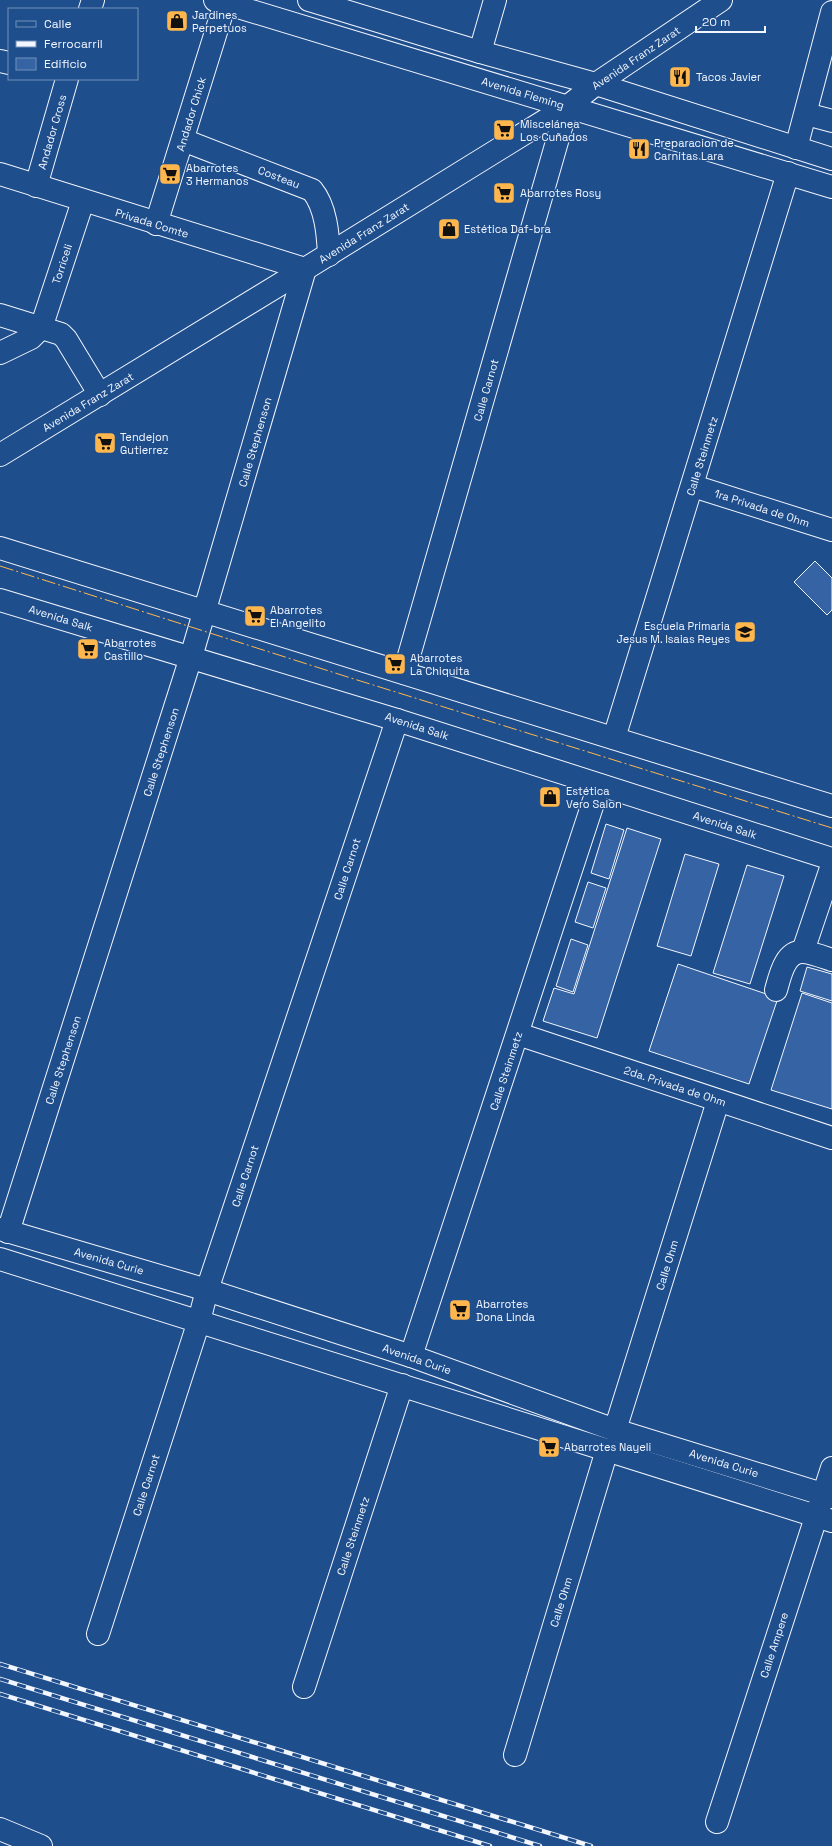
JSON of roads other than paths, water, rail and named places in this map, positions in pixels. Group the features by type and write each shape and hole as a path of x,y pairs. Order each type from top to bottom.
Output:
{"street":[{"path":"309,0 354,6 480,52 596,84 832,159"},
{"path":"480,52 495,0"},
{"name":"Avenida Franz Zarat","path":"0,455 329,255 567,107 596,84 721,0"},
{"name":"Avenida Fleming","path":"222,1 832,187"},
{"name":"Andador Chick","path":"156,224 222,1"},
{"path":"344,39 354,6"},
{"path":"796,148 832,12"},
{"name":"Andador Cross","path":"36,186 66,80"},
{"name":"Calle Carnot","path":"404,673 567,107"},
{"path":"806,114 832,121"},
{"name":"Costeau","path":"182,140 312,190 318,196 322,207 328,236 329,255"},
{"name":"Calle Steinmetz","path":"614,738 693,486 788,173"},
{"name":"Privada Comte","path":"0,174 156,224 305,269"},
{"name":"Torriceli","path":"41,328 83,201"},
{"name":"Calle Stephenson","path":"4,1230 191,657 305,269"},
{"path":"0,315 60,334 66,339 100,395"},
{"path":"0,353 31,338 41,328"},
{"name":"1ra Privada de Ohm","path":"693,486 832,530"},
{"path":"0,548 832,806"},
{"name":"Avenida Salk","path":"0,600 397,720 832,859"},
{"name":"Calle Carnot","path":"98,1634 199,1321 207,1290 397,720"},
{"name":"Calle Steinmetz","path":"411,1356 599,785"},
{"path":"803,951 832,865"},
{"path":"776,990 786,962 792,955 803,951 832,960"},
{"name":"2da. Privada de Ohm","path":"518,1034 832,1138"},
{"name":"Calle Ohm","path":"615,1430 718,1101"},
{"name":"Avenida Curie","path":"4,1230 207,1290 411,1356 615,1430 828,1495"},
{"name":"Avenida Curie","path":"0,1259 824,1518"},
{"name":"Calle Steinmetz","path":"304,1687 402,1385"},
{"name":"Calle Ohm","path":"516,1755 607,1450"},
{"name":"Calle Ampere","path":"717,1822 824,1518 832,1468"},
{"path":"0,1829 41,1846"}],"railway":[{"path":"0,1664 591,1846"},
{"path":"0,1679 540,1846"},
{"path":"0,1694 490,1846"}],"place":[{"name":"Jardines Perpetuos","path":"177,21"},
{"name":"Tacos Javier","path":"680,77"},
{"name":"Miscelánea Los Cuñados","path":"504,130"},
{"name":"Preparacion de Carnitas Lara","path":"639,149"},
{"name":"Abarrotes 3 Hermanos","path":"170,174"},
{"name":"Abarrotes Rosy","path":"504,193"},
{"name":"Estética Daf-bra","path":"449,229"},
{"name":"Tendejon Gutierrez","path":"105,443"},
{"name":"Abarrotes El Angelito","path":"255,616"},
{"name":"Escuela Primaria Jesus M. Isaias Reyes","path":"745,632"},
{"name":"Abarrotes Castillo","path":"88,649"},
{"name":"Abarrotes La Chiquita","path":"395,664"},
{"name":"Estética Vero Salon","path":"550,797"},
{"name":"Abarrotes Dona Linda","path":"460,1310"},
{"name":"Abarrotes Nayeli","path":"549,1447"}]}
